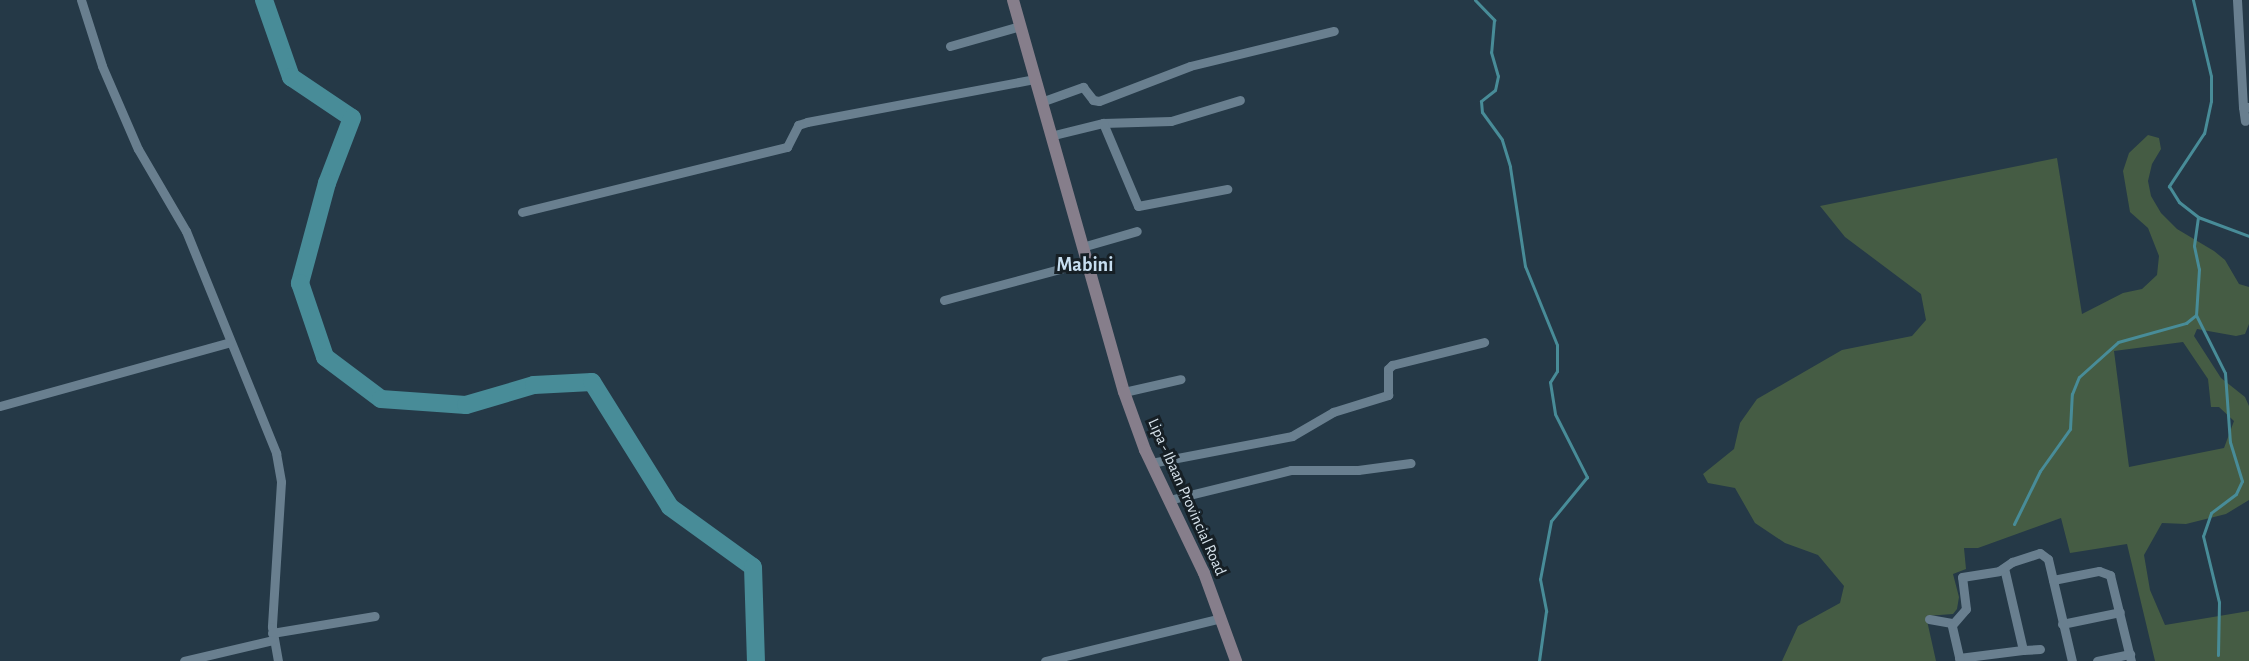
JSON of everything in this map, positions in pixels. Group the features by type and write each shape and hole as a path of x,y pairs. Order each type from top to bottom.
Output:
{"main road":[{"name":"Lipa - Ibaan Provincial Road","path":"1013,0 1124,392 1151,463 1204,573 1236,661"}],"street":[{"path":"81,0 102,66 138,149 186,231 276,453 281,482 272,637 278,661"},
{"path":"2245,121 2244,35 2237,3 2249,5"},
{"path":"950,46 1020,26"},
{"path":"1041,102 1080,87 1093,100 1099,101 1190,66 1334,31"},
{"path":"522,212 787,147 798,126 807,122 1034,79"},
{"path":"1050,136 1103,123 1171,121 1240,100"},
{"path":"1103,123 1138,207 1227,189"},
{"path":"1082,247 1137,231"},
{"path":"944,300 1086,262"},
{"path":"0,406 230,342"},
{"path":"1151,463 1292,436 1333,412 1388,395 1388,369 1392,365 1484,342"},
{"path":"1124,392 1181,379"},
{"path":"1169,500 1291,470 1358,470 1411,463"},
{"path":"1929,620 1952,622 1966,609 1962,577 2004,568 2012,562 2043,554 2053,580 2072,661"},
{"path":"2004,568 2023,650"},
{"path":"2053,580 2107,572 2131,658 2097,661"},
{"path":"2062,624 2120,612"},
{"path":"184,661 272,637 375,616"},
{"path":"1045,661 1221,618"},
{"path":"1952,622 1959,660 2040,649"}],"green space":[{"path":"2148,135 2159,138 2161,149 2152,164 2148,181 2151,196 2161,213 2177,229 2225,260 2239,284 2249,287 2249,324 2245,334 2236,336 2197,329 2194,336 2221,378 2245,397 2249,406 2249,500 2226,514 2186,524 2162,523 2144,555 2150,590 2165,625 2249,611 2249,661 2155,661 2127,544 2070,553 2061,518 1978,548 1964,548 1966,569 1953,574 1959,597 1957,609 1953,614 1926,616 1936,661 1782,661 1798,626 1840,603 1844,586 1818,555 1785,543 1755,523 1735,488 1708,483 1703,474 1734,449 1740,423 1757,399 1842,350 1912,336 1926,320 1921,294 1845,237 1820,206 2057,158 2082,314 2123,293 2142,289 2157,275 2159,256 2148,228 2130,212 2123,171 2129,153","holes":["2183,342 2208,379 2211,407 2219,407 2234,421 2224,448 2129,467 2114,351"]}],"waterway":[{"path":"264,0 291,77 352,118 327,183 300,283 325,357 381,399 466,405 534,385 592,382 670,507 753,567 756,661"},
{"path":"1475,0 1494,20 1491,52 1498,76 1495,90 1481,101 1482,112 1502,140 1510,167 1525,266 1557,345 1557,371 1550,382 1555,414 1587,477 1551,521 1540,579 1546,611 1539,661"},
{"path":"2193,0 2211,76 2211,101 2204,133 2169,186 2179,202 2198,217 2249,236"},
{"path":"2198,217 2194,246 2199,269 2196,315 2225,373 2230,442 2242,481 2236,494 2211,513 2203,536 2219,602 2218,655"},
{"path":"2014,524 2040,471 2070,429 2072,394 2079,377 2118,342 2186,323 2196,315"}],"district":[{"name":"Mabini","path":"1085,265"}]}
